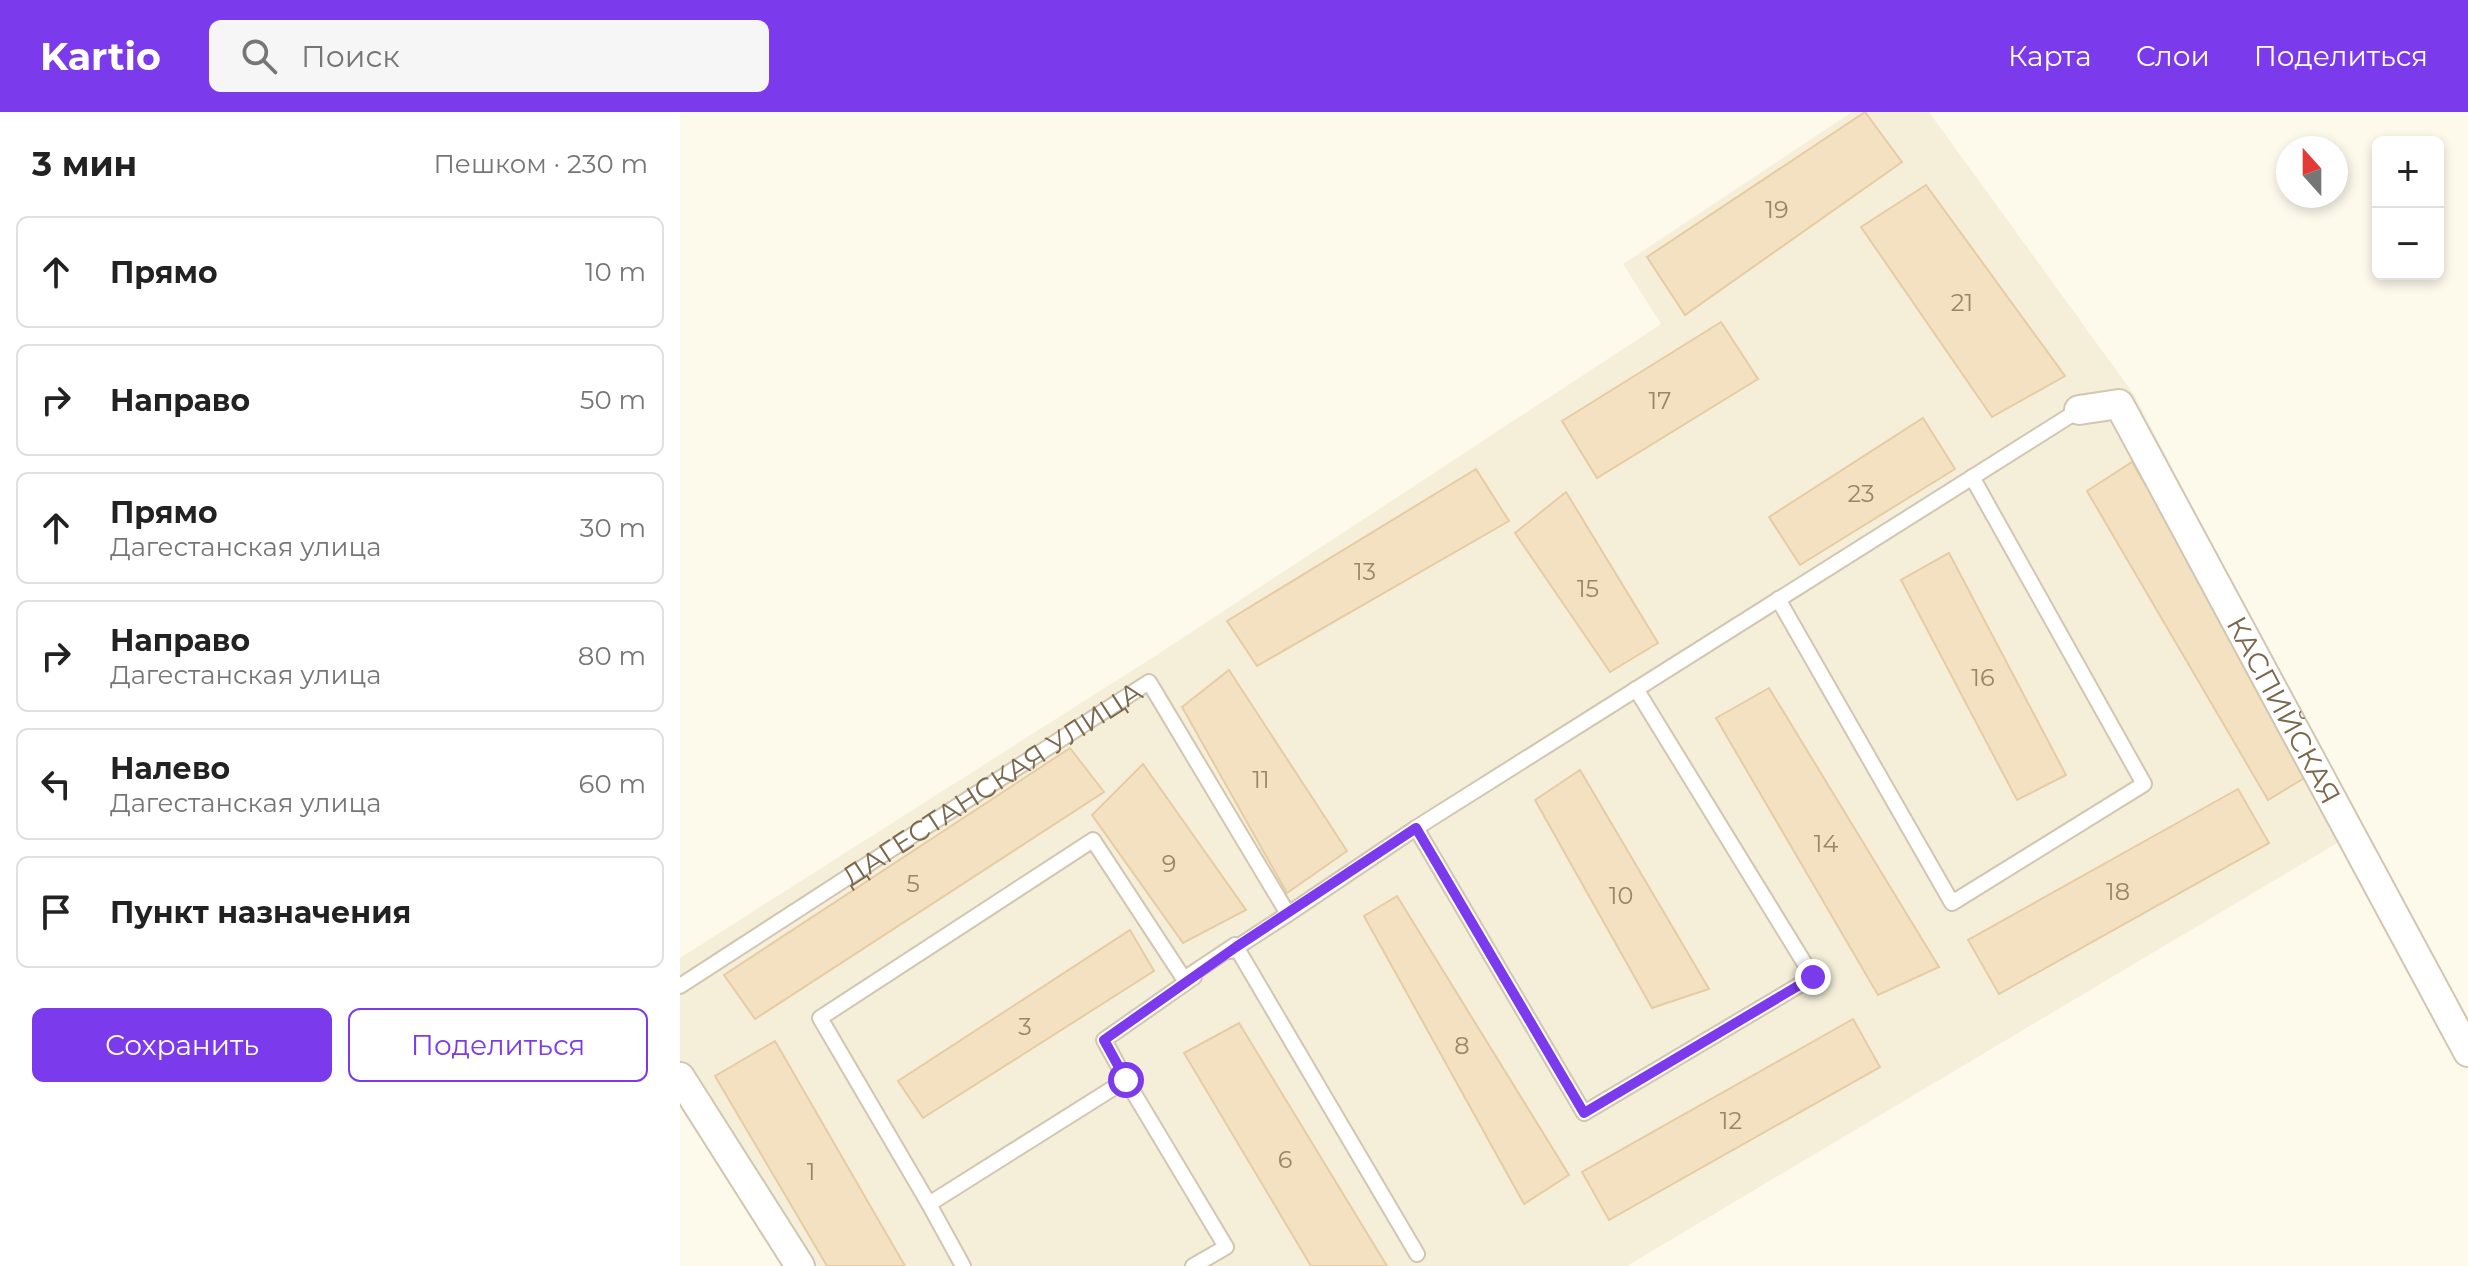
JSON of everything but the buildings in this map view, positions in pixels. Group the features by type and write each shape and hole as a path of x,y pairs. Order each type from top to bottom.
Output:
{"street":[{"name":"КАСПИЙСКАЯ","path":"2079,410 2119,404 2468,1052"},
{"path":"680,1077 800,1266"}],"lane":[{"path":"1193,1266 1226,1247 1104,1040 1236,947 1416,828 2079,410"},
{"path":"1778,599 1952,903 2144,784 1972,477"},
{"name":"ДАГЕСТАНСКАЯ УЛИЦА","path":"680,986 1149,682 1288,914"},
{"path":"1416,828 1584,1113 1813,977 1636,689"},
{"path":"963,1266 820,1018 1093,840 1184,979 1236,947"},
{"path":"1236,947 1417,1254"},
{"path":"929,1204 1126,1080"}],"shaded area":[{"path":"1852,112 1929,112 2135,396 2359,830 1627,1266 783,1266 680,1102 680,958 1155,656 1661,324 1623,264"}],"route":[{"path":"1126,1080 1104,1040 1236,947 1416,828 1584,1113 1813,977"}]}
